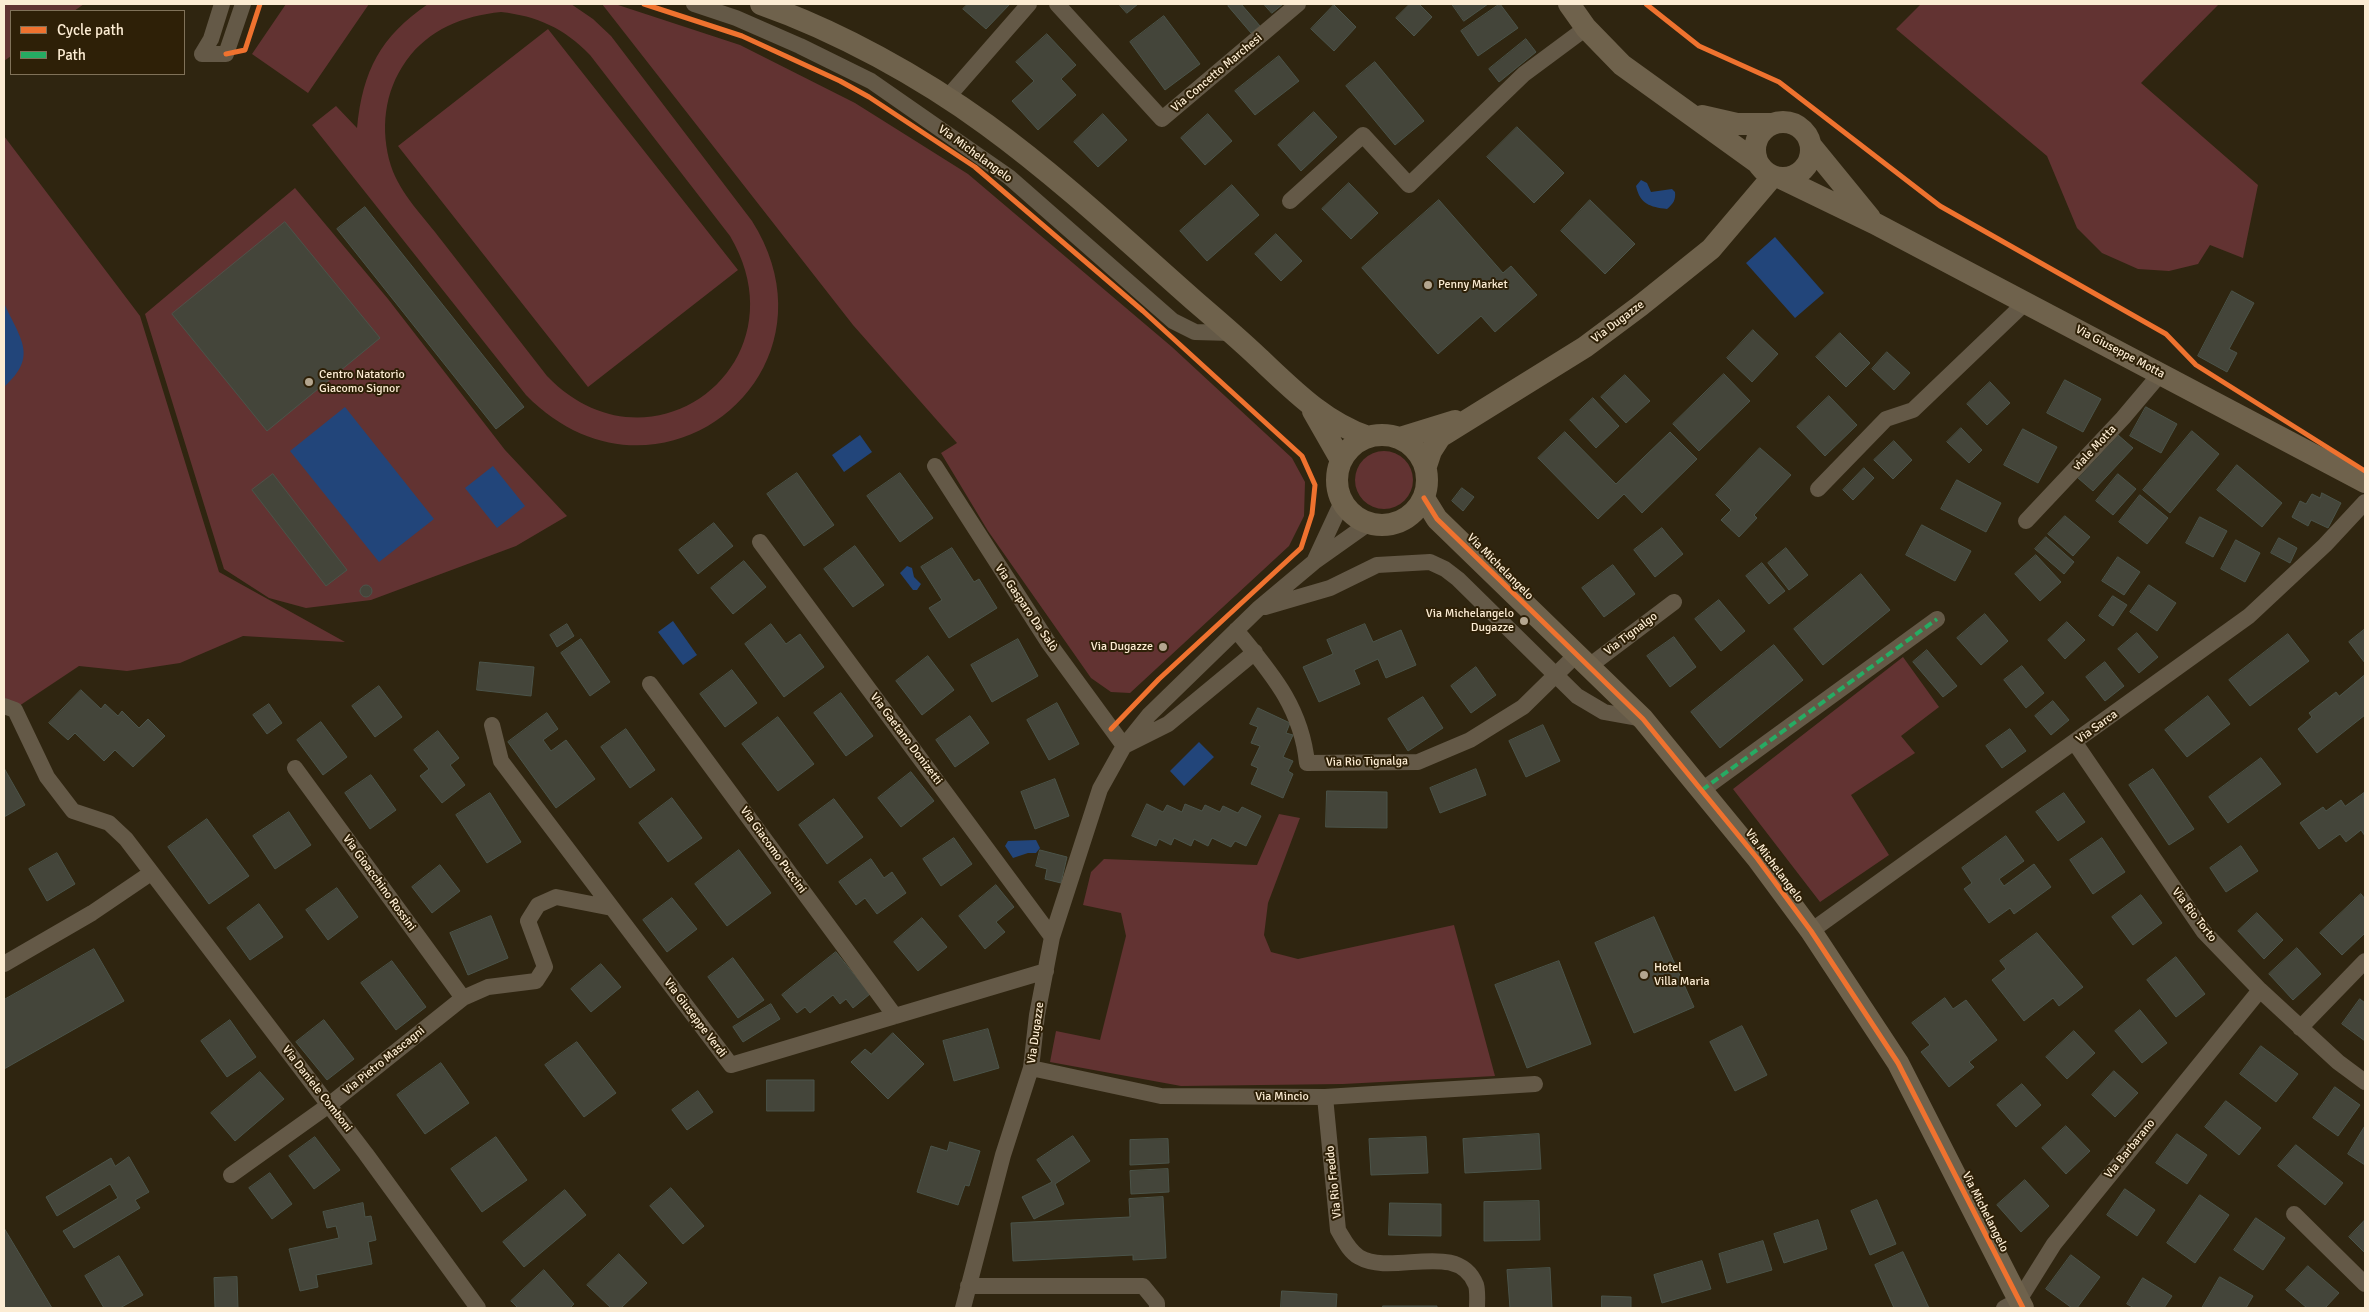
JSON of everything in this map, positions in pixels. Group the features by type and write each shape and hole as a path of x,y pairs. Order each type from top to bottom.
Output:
{"street":[{"path":"222,4 211,39 202,54 226,54 243,4"},
{"name":"Via Michelangelo","path":"694,4 736,18 782,38 871,81 1009,177 1172,321 1195,332 1232,333"},
{"path":"762,4 791,14 881,58 987,125 1089,209 1232,333 1310,406 1349,430 1368,437"},
{"path":"946,99 1029,4"},
{"name":"Via Concetto Marchesi","path":"1057,4 1162,119 1298,4"},
{"name":"Via Giuseppe Motta","path":"1569,4 1586,28 1622,65 1769,171 1874,222 2365,482"},
{"path":"1290,200 1363,135 1408,185 1524,74 1586,28"},
{"name":"Via Giuseppe Motta","path":"1687,112 1737,124 1771,124 1784,121 1797,125 1809,137 1812,147 1874,222"},
{"path":"1771,124 1757,140 1755,154 1769,171 1791,177 1804,169 1811,156 1812,147"},
{"name":"Via Dugazze","path":"1426,466 1431,451 1440,437 1585,347 1712,249 1748,206 1769,171"},
{"path":"1818,489 1886,419 1913,410 2026,302"},
{"name":"viale Motta","path":"2026,521 2123,418 2161,373"},
{"path":"1310,406 1341,460"},
{"name":"Via Dugazze","path":"1400,438 1471,416"},
{"path":"1390,435 1400,438 1420,454 1426,466 1428,488 1424,498 1412,515 1403,521 1392,525 1369,523 1354,515 1342,502 1337,474 1341,460 1358,442 1368,437 1390,435"},
{"name":"Via Gasparo Da Salò","path":"935,466 1048,642 1124,746"},
{"name":"Via Michelangelo","path":"1424,498 1437,519 1643,719 1757,858 1811,931 1898,1063 2015,1306"},
{"name":"Via Dugazze","path":"1314,562 1342,502"},
{"name":"Via Sarca","path":"1811,931 2075,743 2249,616 2325,545 2365,502"},
{"name":"Via Michelangelo","path":"1403,521 1464,546"},
{"name":"Via Dugazze","path":"963,1308 1003,1156 1031,1068 1052,937 1100,789 1124,746 1149,715 1258,609 1314,562 1369,523"},
{"name":"Via Gaetano Donizetti","path":"760,542 1052,937"},
{"name":"Via Dugazze","path":"1258,609 1330,588 1377,565 1430,562 1445,569 1458,580 1577,696 1604,712 1643,719"},
{"name":"Via Tignalgo","path":"1582,661 1674,602"},
{"path":"1702,790 1937,619"},
{"name":"Via Rio Tignalga","path":"1236,630 1277,680 1295,710 1305,746 1307,763 1418,762 1470,740 1523,707 1556,674 1582,661"},
{"path":"1124,746 1168,724 1254,652"},
{"name":"Via Giacomo Puccini","path":"650,684 896,1016"},
{"name":"Via Daniele Comboni","path":"4,706 15,710 47,777 73,811 109,823 126,839 329,1105 478,1308"},
{"name":"Via Giuseppe Verdi","path":"492,725 501,761 731,1066 1046,971"},
{"name":"Via Rio Torto","path":"2075,743 2204,932 2300,1028 2365,1082"},
{"name":"Via Gioacchino Rossini","path":"295,768 463,998"},
{"path":"4,964 92,913 151,873"},
{"name":"Via Pietro Mascagni","path":"230,1175 329,1105 463,998 488,987 536,981 545,967 528,921 538,905 556,897 612,908"},
{"path":"2300,1028 2365,961"},
{"name":"Via Barbarano","path":"2015,1306 2054,1244 2260,990"},
{"name":"Via Mincio","path":"1031,1068 1162,1096 1325,1097 1535,1084"},
{"name":"Via Rio Freddo","path":"1325,1097 1338,1230 1348,1248 1359,1257 1378,1264 1438,1260 1458,1265 1469,1273 1476,1287 1477,1308"},
{"path":"2294,1214 2365,1284"},
{"path":"968,1286 1143,1286 1157,1303 1157,1308"}],"shaded area":[{"path":"4,4 84,4 75,10 10,10 10,57 4,61"},
{"path":"286,4 369,4 308,93 252,54"},
{"path":"428,4 571,4 593,19 611,36 752,221 775,278 776,332 757,379 724,415 680,439 629,445 577,432 526,395 312,125 336,106 357,128 369,72 386,42 411,16","holes":["501,12 549,25 570,37 590,55 730,236 748,283 748,327 733,365 706,394 670,412 630,417 588,406 547,376 414,205 400,186 391,166 386,139 386,112 393,85 406,61 425,40 448,26 487,14"]},
{"path":"602,4 615,4 740,45 855,103 968,174 1172,347 1292,458 1305,482 1304,516 1289,546 1130,693 1111,692 1091,678 988,531 941,453 957,443 853,325"},
{"path":"1921,4 2219,4 2141,83 2258,185 2243,258 2210,245 2198,264 2169,271 2138,269 2102,253 2077,228 2047,156 1896,29"},
{"path":"548,29 738,270 588,387 398,146"},
{"path":"4,136 140,316 219,572 345,642 243,636 180,663 127,671 79,666 4,716"},
{"name":"Centro Natatorio Giacomo Signor","path":"295,188 388,299 505,450 567,516 516,546 371,600 306,608 269,598 224,569 145,314"},
{"path":"1378,451 1390,451 1405,459 1413,474 1413,486 1405,501 1390,509 1378,509 1363,501 1355,486 1355,474 1363,459"},
{"path":"1903,657 1939,707 1901,736 1915,753 1851,795 1889,855 1820,902 1733,789"},
{"path":"1279,814 1300,818 1268,903 1264,935 1271,952 1298,959 1454,925 1495,1076 1343,1084 1181,1086 1050,1062 1056,1031 1100,1040 1126,936 1121,913 1083,905 1091,872 1104,859 1257,865"}],"water":[{"path":"1641,180 1647,183 1651,192 1672,189 1675,195 1672,204 1667,209 1651,206 1643,201 1636,186"},
{"path":"1775,237 1824,293 1795,318 1746,263"},
{"path":"4,303 20,337 24,356 15,376 4,387"},
{"path":"345,407 434,519 379,562 290,451"},
{"path":"860,435 872,452 844,472 832,455"},
{"path":"493,466 525,506 497,528 465,488"},
{"path":"907,566 912,568 914,577 921,584 917,590 913,590 900,573"},
{"path":"673,621 697,655 683,665 658,632"},
{"path":"1199,742 1214,757 1184,786 1170,771"},
{"path":"1036,840 1040,848 1036,853 1028,853 1013,858 1005,846 1008,841"}],"building":[{"path":"968,4 1010,4 986,29 963,9"},
{"path":"1119,4 1138,4 1127,13"},
{"path":"1231,4 1241,4 1260,26 1251,33 1228,6"},
{"path":"1264,4 1283,4 1272,13"},
{"path":"1410,4 1419,4 1432,17 1414,36 1396,18"},
{"path":"1452,4 1488,4 1464,21"},
{"path":"1500,4 1518,28 1478,56 1461,31"},
{"path":"1334,5 1356,27 1334,51 1311,29"},
{"path":"1164,16 1200,64 1165,90 1130,42"},
{"path":"1047,34 1076,65 1061,79 1076,95 1038,130 1012,101 1034,81 1016,62"},
{"path":"1526,39 1536,52 1499,82 1489,69"},
{"path":"1279,56 1299,81 1255,115 1235,91"},
{"path":"1375,62 1424,121 1395,145 1346,86"},
{"path":"1314,112 1337,137 1301,171 1278,145"},
{"path":"1103,114 1127,140 1098,167 1074,142"},
{"path":"1208,114 1232,141 1205,165 1181,138"},
{"path":"1517,127 1564,173 1534,203 1487,157"},
{"path":"1349,183 1378,213 1351,239 1322,209"},
{"path":"1232,185 1259,215 1207,261 1180,231"},
{"path":"1439,200 1503,273 1511,266 1537,295 1495,332 1481,316 1438,354 1362,268"},
{"path":"1590,200 1635,244 1605,274 1561,231"},
{"path":"365,207 524,407 496,429 337,229"},
{"path":"285,222 380,338 267,431 172,314"},
{"path":"1276,234 1302,261 1281,281 1255,254"},
{"path":"2232,291 2254,303 2229,349 2237,353 2227,372 2198,356"},
{"path":"1753,330 1778,354 1752,382 1727,358"},
{"path":"1840,333 1870,363 1846,387 1816,357"},
{"path":"1887,352 1910,373 1894,390 1872,369"},
{"path":"1724,374 1750,401 1699,451 1673,424"},
{"path":"1625,375 1650,401 1626,423 1601,397"},
{"path":"2065,380 2101,399 2083,432 2047,413"},
{"path":"1990,382 2010,403 1987,425 1967,404"},
{"path":"1829,396 1857,425 1825,456 1797,427"},
{"path":"1593,398 1619,426 1596,448 1570,420"},
{"path":"2146,407 2177,424 2161,453 2130,436"},
{"path":"1961,428 1982,450 1969,463 1947,442"},
{"path":"2023,429 2057,447 2038,483 2004,465"},
{"path":"2192,431 2219,454 2170,513 2143,490"},
{"path":"1565,432 1616,484 1670,432 1697,459 1642,513 1624,494 1598,519 1538,458"},
{"path":"2118,435 2133,448 2093,491 2078,478"},
{"path":"1894,441 1912,460 1893,479 1874,460"},
{"path":"1760,448 1791,475 1754,515 1757,518 1739,537 1721,520 1731,510 1716,495"},
{"path":"2237,465 2282,503 2262,527 2217,490"},
{"path":"1864,468 1874,478 1853,500 1843,490"},
{"path":"797,473 834,525 804,546 767,494"},
{"path":"900,473 933,518 900,542 867,496"},
{"path":"273,474 347,570 326,586 252,490"},
{"path":"2118,474 2136,489 2113,515 2096,501"},
{"path":"1957,480 2001,503 1986,532 1941,509"},
{"path":"1462,488 1474,497 1463,511 1452,501"},
{"path":"2322,493 2341,503 2328,528 2311,520 2308,526 2292,517 2300,501 2306,504 2312,494 2320,498"},
{"path":"2140,495 2168,518 2147,544 2119,522"},
{"path":"2065,516 2090,537 2073,556 2048,534"},
{"path":"2200,517 2227,531 2213,557 2186,543"},
{"path":"714,523 733,546 698,574 679,550"},
{"path":"1922,525 1971,551 1955,581 1906,555"},
{"path":"1662,528 1683,554 1655,577 1634,550"},
{"path":"2046,537 2074,562 2064,574 2035,549"},
{"path":"2279,538 2297,548 2290,563 2271,553"},
{"path":"2236,540 2260,553 2245,582 2221,569"},
{"path":"855,546 884,585 853,607 824,569"},
{"path":"952,548 974,582 979,579 997,608 949,638 929,608 942,600 921,567"},
{"path":"1786,548 1808,575 1789,590 1768,563"},
{"path":"2036,555 2061,582 2040,601 2015,574"},
{"path":"2118,557 2140,572 2124,595 2102,581"},
{"path":"744,561 766,587 733,614 711,588"},
{"path":"1762,563 1785,591 1769,604 1746,576"},
{"path":"1613,565 1635,594 1604,617 1582,588"},
{"path":"1861,574 1890,610 1823,665 1794,629"},
{"path":"368,585 371,586 371,596 364,597 361,596 360,589 361,586"},
{"path":"2149,585 2176,603 2157,631 2130,612"},
{"path":"2113,596 2127,605 2113,626 2099,616"},
{"path":"1719,600 1745,631 1721,651 1695,619"},
{"path":"1985,614 2008,641 1981,665 1957,638"},
{"path":"2067,622 2085,640 2065,659 2048,640"},
{"path":"567,624 574,636 557,647 550,635"},
{"path":"771,624 786,644 800,634 824,667 784,697 745,644"},
{"path":"1365,624 1373,642 1401,630 1416,665 1386,678 1378,659 1354,670 1360,684 1319,702 1303,667 1333,654 1327,640"},
{"path":"2365,629 2365,663 2349,642"},
{"path":"2137,633 2158,657 2139,673 2118,649"},
{"path":"2288,634 2309,661 2250,706 2229,680"},
{"path":"1674,637 1696,667 1670,687 1647,656"},
{"path":"581,639 610,682 590,696 561,653"},
{"path":"1018,639 1038,676 992,702 971,665"},
{"path":"1774,645 1803,680 1720,748 1691,712"},
{"path":"1927,650 1957,686 1943,697 1913,662"},
{"path":"928,656 954,690 922,715 896,681"},
{"path":"480,662 534,667 531,696 477,690"},
{"path":"2105,662 2124,686 2105,701 2086,677"},
{"path":"2022,666 2044,693 2026,708 2004,680"},
{"path":"1476,667 1496,695 1471,713 1451,686"},
{"path":"732,670 757,703 725,727 700,694"},
{"path":"2365,675 2365,715 2317,753 2298,729 2312,717 2309,713 2336,692 2339,696"},
{"path":"379,686 402,717 375,737 352,706"},
{"path":"81,690 101,709 105,704 118,716 122,711 139,728 148,719 165,736 133,767 115,750 104,761 75,733 68,740 49,723"},
{"path":"841,693 873,736 846,756 814,713"},
{"path":"2208,696 2230,724 2187,757 2165,730"},
{"path":"1423,697 1443,728 1408,751 1388,719"},
{"path":"2053,701 2069,720 2051,735 2035,716"},
{"path":"1057,703 1079,744 1049,760 1027,720"},
{"path":"269,704 282,723 267,734 253,715"},
{"path":"1258,708 1290,723 1286,733 1293,735 1283,757 1293,761 1288,771 1293,774 1283,798 1251,784 1258,768 1251,765 1260,746 1251,743 1258,727 1250,724"},
{"path":"547,713 558,729 543,740 551,751 566,740 595,779 556,808 508,742"},
{"path":"970,716 989,743 955,767 936,740"},
{"path":"778,717 814,764 778,791 742,744"},
{"path":"321,722 347,757 323,775 297,740"},
{"path":"1543,725 1560,761 1526,777 1509,741"},
{"path":"626,729 655,770 630,788 601,747"},
{"path":"2010,729 2026,751 2002,768 1986,746"},
{"path":"438,731 459,758 450,765 465,785 442,803 420,776 429,769 414,750"},
{"path":"2261,758 2281,784 2228,823 2209,797"},
{"path":"4,768 25,805 4,817"},
{"path":"1476,769 1486,795 1440,813 1430,788"},
{"path":"2153,769 2194,829 2169,845 2129,785"},
{"path":"911,772 934,801 901,827 878,798"},
{"path":"371,775 396,810 370,829 345,793"},
{"path":"1055,779 1069,816 1035,829 1021,792"},
{"path":"1327,791 1387,792 1387,828 1326,827"},
{"path":"490,793 521,842 487,863 456,815"},
{"path":"2064,793 2085,822 2058,841 2036,812"},
{"path":"2364,793 2365,836 2361,830 2346,842 2340,834 2319,849 2300,823 2323,807 2326,811 2341,800 2345,806"},
{"path":"672,798 702,838 668,862 639,823"},
{"path":"834,799 863,837 827,864 799,825"},
{"path":"1147,804 1163,812 1167,805 1182,812 1185,804 1202,811 1205,805 1220,812 1223,806 1238,813 1242,807 1261,816 1246,846 1235,841 1231,847 1212,838 1208,846 1194,839 1191,846 1174,838 1171,845 1159,839 1156,846 1132,836"},
{"path":"289,812 311,845 275,869 253,836"},
{"path":"207,819 249,876 209,904 168,847"},
{"path":"2006,836 2024,861 1999,879 2004,886 2034,864 2051,887 2014,914 2010,908 1989,923 1964,889 1972,883 1962,868"},
{"path":"954,838 972,864 941,886 923,859"},
{"path":"2102,838 2125,872 2093,894 2070,860"},
{"path":"2241,846 2258,871 2226,892 2210,868"},
{"path":"739,850 771,893 727,926 695,884"},
{"path":"1040,850 1067,857 1061,883 1045,879 1047,869 1036,866"},
{"path":"57,853 75,884 47,901 29,869"},
{"path":"871,859 884,878 892,872 906,893 877,914 865,898 856,905 839,882"},
{"path":"440,865 460,891 432,913 412,887"},
{"path":"996,885 1014,907 996,922 1005,932 985,949 959,916"},
{"path":"337,888 358,917 328,940 306,910"},
{"path":"2361,894 2365,899 2365,933 2342,955 2320,933"},
{"path":"2141,895 2162,923 2133,945 2112,917"},
{"path":"672,898 697,929 667,952 643,920"},
{"path":"259,904 283,937 250,960 227,928"},
{"path":"2257,913 2283,940 2264,959 2238,931"},
{"path":"491,916 508,958 468,975 450,933"},
{"name":"Hotel Villa Maria","path":"1654,917 1694,1007 1634,1033 1595,943"},
{"path":"922,918 947,947 918,971 894,942"},
{"path":"2037,933 2083,987 2059,1006 2053,998 2024,1021 1992,980 2006,969 2000,961"},
{"path":"2297,948 2321,974 2293,1000 2269,974"},
{"path":"94,949 124,1001 4,1069 4,1000"},
{"path":"836,952 870,994 853,1008 846,999 840,1004 833,995 810,1013 805,1007 797,1013 782,995"},
{"path":"2176,957 2205,994 2176,1017 2147,980"},
{"path":"733,958 764,1000 738,1018 708,977"},
{"path":"392,961 426,1007 396,1030 361,983"},
{"path":"1559,961 1591,1044 1527,1068 1495,985"},
{"path":"601,964 621,987 591,1012 571,989"},
{"path":"1945,998 1953,1009 1966,1000 1997,1040 1969,1062 1974,1067 1949,1087 1921,1052 1930,1045 1912,1023"},
{"path":"2360,999 2365,1003 2365,1041 2342,1024"},
{"path":"771,1004 780,1019 743,1042 733,1027"},
{"path":"2140,1010 2167,1043 2142,1063 2115,1031"},
{"path":"230,1020 256,1057 227,1077 201,1041"},
{"path":"324,1020 354,1059 327,1080 296,1042"},
{"path":"1742,1026 1767,1075 1735,1091 1710,1042"},
{"path":"988,1029 999,1068 954,1081 943,1041"},
{"path":"2074,1031 2095,1053 2067,1079 2046,1057"},
{"path":"893,1033 924,1064 888,1099 851,1062 865,1049 871,1054"},
{"path":"577,1042 616,1093 584,1117 545,1065"},
{"path":"2261,1046 2298,1074 2276,1102 2240,1074"},
{"path":"441,1063 469,1103 425,1134 397,1095"},
{"path":"2114,1071 2138,1093 2115,1117 2092,1095"},
{"path":"260,1072 284,1099 235,1141 211,1113"},
{"path":"767,1080 814,1080 814,1111 767,1111"},
{"path":"2022,1084 2041,1105 2016,1127 1997,1105"},
{"path":"2335,1087 2360,1105 2338,1136 2313,1118"},
{"path":"698,1091 713,1112 687,1130 672,1110"},
{"path":"2226,1101 2261,1128 2239,1155 2205,1127"},
{"path":"2066,1126 2090,1151 2066,1174 2042,1148"},
{"path":"2365,1126 2365,1165 2348,1154"},
{"path":"1539,1134 1541,1169 1465,1173 1463,1139"},
{"path":"2177,1134 2207,1155 2187,1184 2156,1163"},
{"path":"1073,1136 1090,1161 1055,1184 1064,1204 1034,1219 1022,1197 1052,1182 1037,1160"},
{"path":"315,1137 340,1170 314,1189 289,1156"},
{"path":"496,1137 527,1180 482,1212 451,1169"},
{"path":"1426,1137 1428,1173 1371,1175 1369,1139"},
{"path":"1168,1139 1169,1163 1130,1165 1130,1140"},
{"path":"950,1142 980,1151 969,1186 965,1185 958,1205 917,1192 931,1146 947,1151"},
{"path":"2296,1145 2343,1183 2325,1205 2278,1166"},
{"path":"129,1157 149,1192 135,1200 140,1208 74,1248 63,1231 118,1198 110,1184 57,1216 46,1197 111,1158 115,1166"},
{"path":"1168,1169 1169,1192 1131,1194 1130,1171"},
{"path":"270,1173 292,1204 272,1219 249,1188"},
{"path":"2025,1180 2049,1206 2021,1232 1997,1205"},
{"path":"671,1188 704,1226 683,1244 650,1206"},
{"path":"2125,1189 2155,1210 2137,1236 2107,1215"},
{"path":"565,1190 586,1215 524,1267 503,1242"},
{"path":"2200,1195 2229,1215 2195,1263 2167,1243"},
{"path":"1163,1197 1166,1258 1133,1260 1133,1255 1013,1261 1011,1223 1130,1217 1129,1199"},
{"path":"1877,1200 1896,1244 1870,1255 1851,1211"},
{"path":"1539,1201 1540,1240 1484,1241 1484,1202"},
{"path":"363,1203 365,1217 371,1216 376,1240 368,1242 372,1264 316,1275 318,1287 300,1291 289,1249 339,1238 336,1226 327,1228 323,1212"},
{"path":"1390,1203 1441,1204 1441,1236 1389,1235"},
{"path":"2256,1218 2285,1238 2263,1270 2234,1250"},
{"path":"1818,1220 1827,1249 1784,1263 1774,1234"},
{"path":"2365,1220 2365,1253 2349,1237"},
{"path":"4,1228 52,1308 4,1308"},
{"path":"1763,1241 1772,1270 1727,1283 1719,1254"},
{"path":"1903,1252 1929,1308 1894,1308 1875,1265"},
{"path":"619,1254 647,1283 621,1308 611,1308 587,1285"},
{"path":"2071,1255 2100,1277 2077,1308 2072,1308 2046,1289"},
{"path":"119,1256 143,1295 120,1308 104,1308 85,1276"},
{"path":"1702,1261 1711,1289 1662,1303 1654,1275"},
{"path":"2308,1266 2339,1293 2325,1308 2307,1308 2286,1290"},
{"path":"1550,1268 1552,1308 1510,1308 1507,1270"},
{"path":"544,1270 574,1304 570,1308 518,1308 511,1301"},
{"path":"237,1277 238,1308 215,1308 214,1278"},
{"path":"2220,1277 2253,1296 2246,1308 2202,1308"},
{"path":"2143,1278 2172,1296 2164,1308 2134,1308 2127,1304"},
{"path":"1282,1291 1337,1294 1336,1308 1281,1308"},
{"path":"1602,1296 1631,1297 1631,1308 1602,1308"},
{"path":"1383,1306 1437,1306 1437,1308 1383,1308"}],"marked path":[{"path":"1702,790 1937,619"}],"cycle path":[{"path":"226,54 245,50 260,4"},
{"path":"644,4 742,36 840,81 869,97 975,167 1143,311 1302,456 1315,485 1312,514 1301,548 1159,679 1111,729"},
{"path":"1646,4 1699,46 1779,82 1940,206 2166,334 2196,365 2365,471"},
{"path":"1424,498 1437,519 1643,719 1757,858 1811,931 1898,1063 2023,1308"}],"place":[{"name":"Penny Market","path":"1428,285"},
{"name":"Centro Natatorio Giacomo Signor","path":"309,382"},
{"name":"Via Michelangelo Dugazze","path":"1524,621"},
{"name":"Via Dugazze","path":"1163,647"},
{"name":"Hotel Villa Maria","path":"1644,975"}]}
